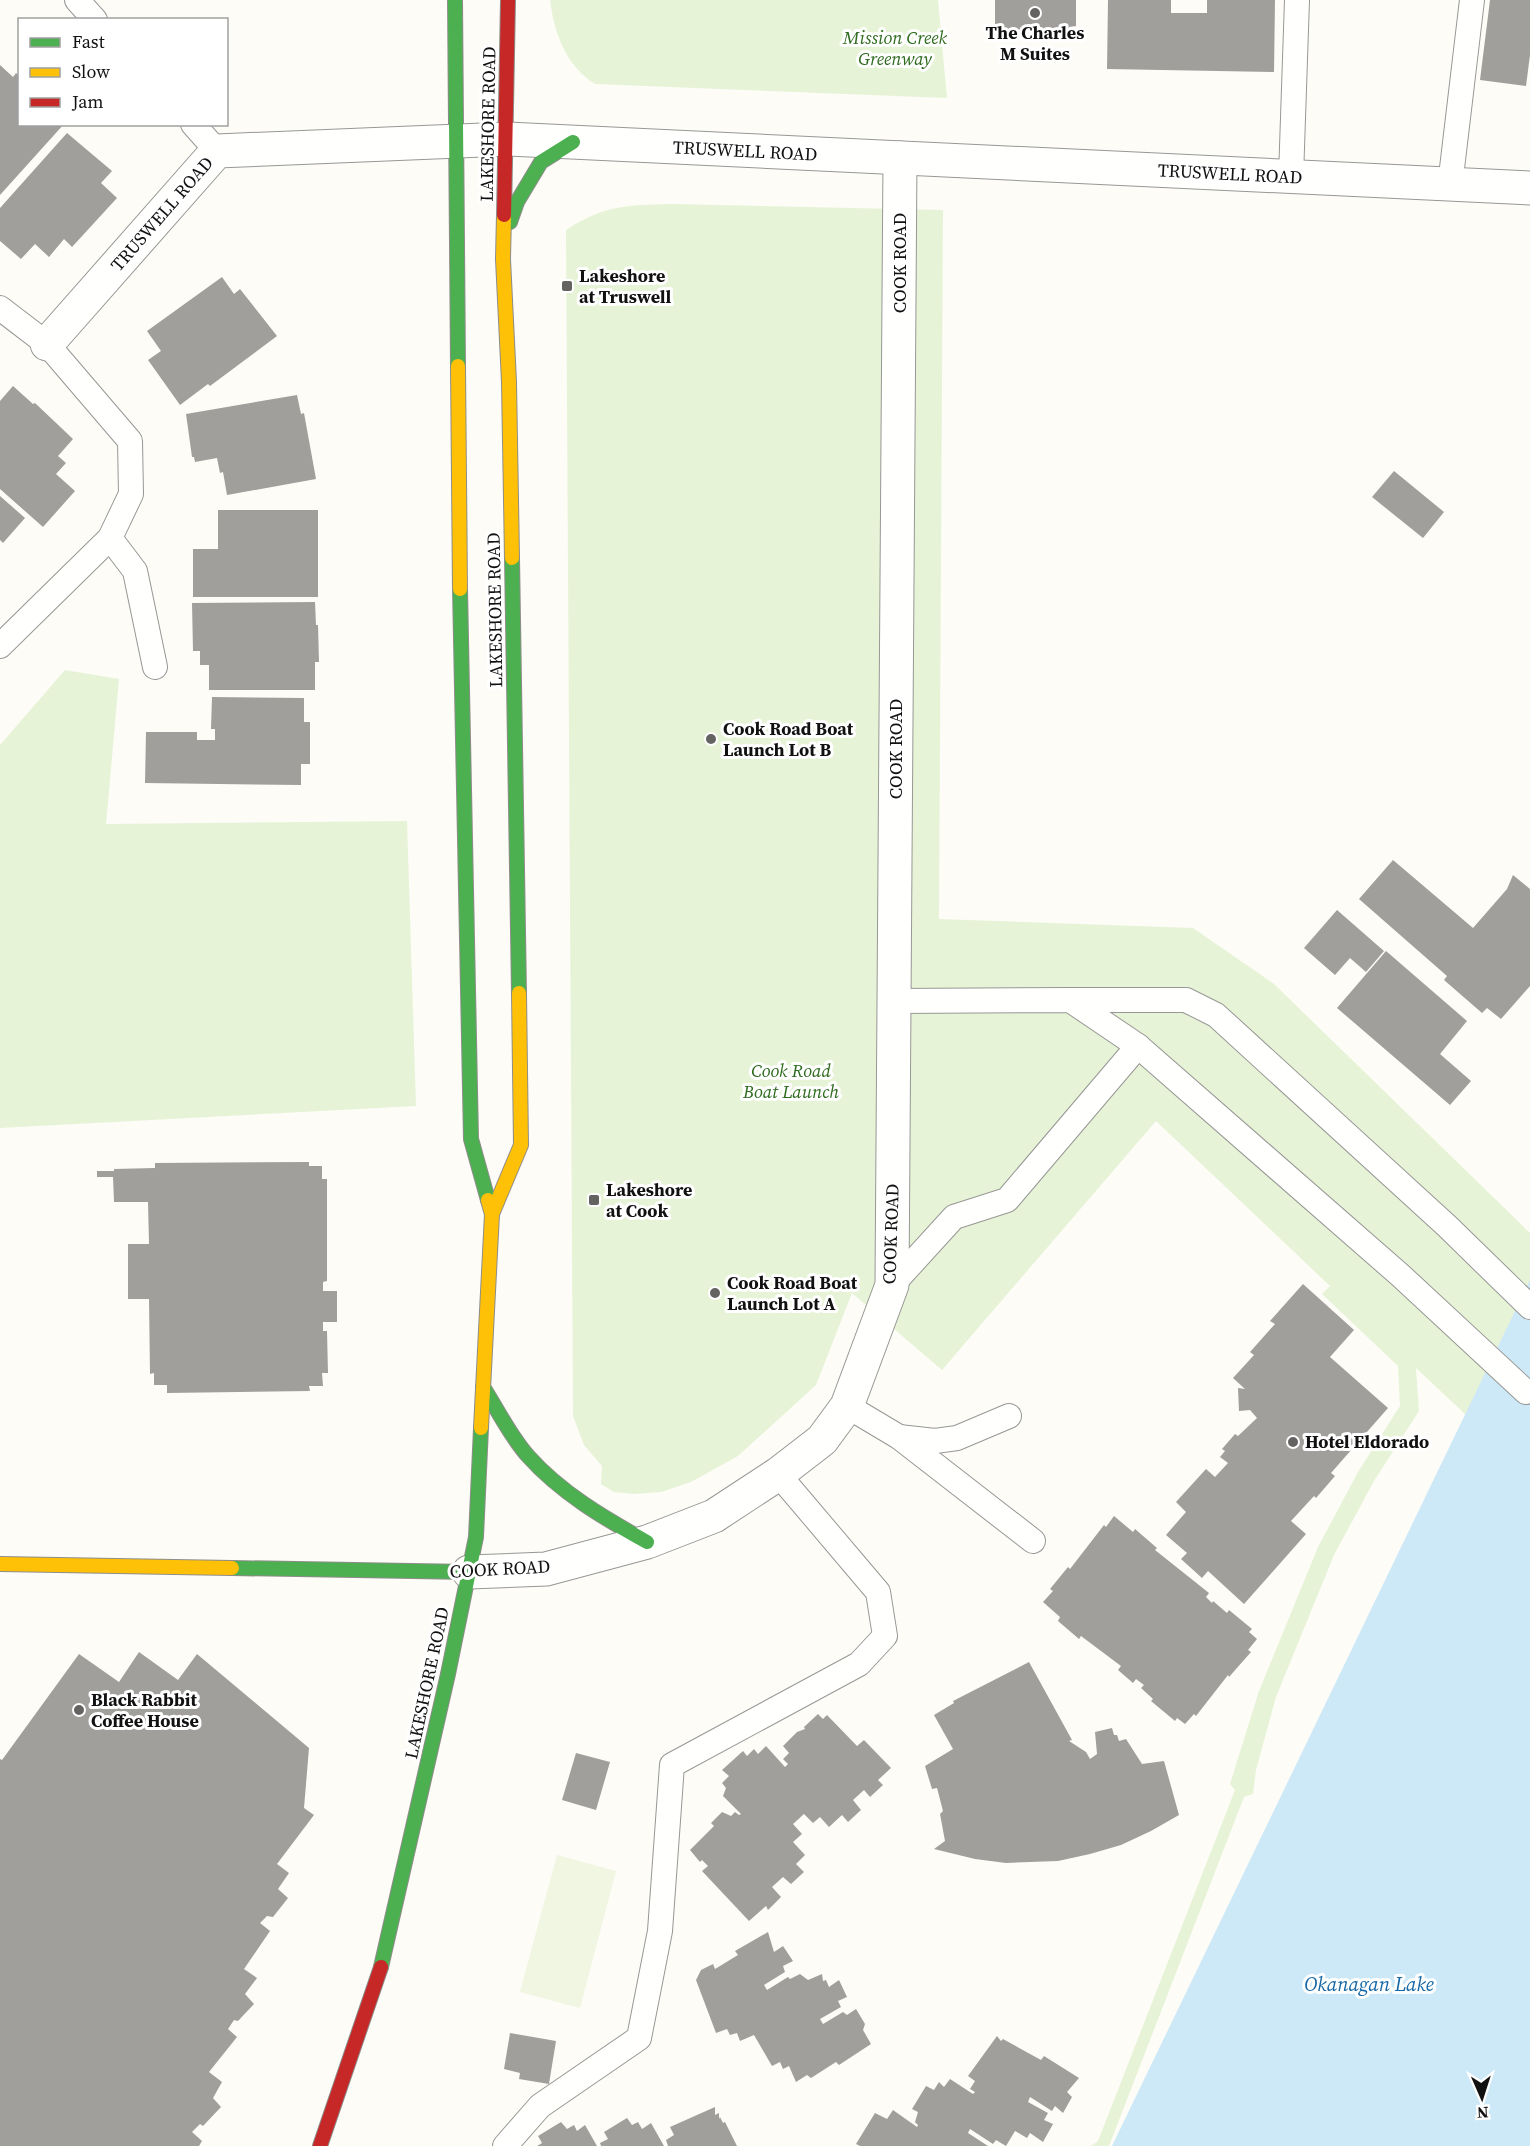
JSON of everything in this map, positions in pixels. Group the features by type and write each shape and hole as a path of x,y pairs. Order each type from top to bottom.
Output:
{"main road":[{"name":"LAKESHORE ROAD","path":"320,2146 380,1976 448,1674 476,1537 492,1214 471,1139 462,704 465,536 455,0"},
{"name":"LAKESHORE ROAD","path":"492,1214 521,1145 506,537 504,238 508,0"},
{"path":"504,238 517,202 541,162 573,142"},
{"path":"483,1386 527,1455 568,1493 598,1514 647,1542"},
{"name":"COOK ROAD","path":"0,1564 469,1572"}],"street":[{"name":"TRUSWELL ROAD","path":"47,344 217,151 507,139 1530,188"},
{"name":"COOK ROAD","path":"469,1572 546,1569 647,1542 714,1516 778,1474 822,1440 847,1406 892,1285 900,158"}],"lane":[{"path":"77,0 93,18"},
{"path":"1291,177 1297,0"},
{"path":"1450,184 1472,0"},
{"path":"195,126 217,151"},
{"path":"0,308 47,344 130,441 131,494 110,538 0,646"},
{"path":"110,538 135,571 155,667"},
{"path":"894,1000 1186,1000 1216,1015 1447,1226 1530,1307"},
{"path":"1070,1000 1138,1046 1400,1275 1526,1392"},
{"path":"892,1285 954,1217 1007,1200 1138,1046"},
{"path":"847,1406 899,1437 1033,1541"},
{"path":"899,1437 935,1441 957,1438 1009,1416"},
{"path":"505,2146 540,2106 639,2038 660,1931 672,1765 859,1664 885,1636 878,1592 778,1474"}],"green space":[{"name":"Mission Creek Greenway","path":"550,0 938,0 947,98 595,84 576,68 563,48"},
{"name":"Cook Road Boat Launch","path":"672,204 943,210 939,919 1193,928 1274,984 1530,1233 1530,1475 1416,1368 1419,1411 1374,1481 1334,1555 1276,1697 1256,1770 1253,1794 1244,1797 1109,2146 1091,2146 1098,2141 1235,1790 1230,1784 1259,1691 1318,1547 1358,1472 1400,1406 1398,1366 1322,1294 1330,1286 1156,1121 942,1370 852,1293 816,1385 738,1456 691,1482 661,1492 633,1494 614,1492 601,1484 602,1466 584,1445 573,1416 566,230 592,216 617,208"},
{"path":"65,670 119,679 106,824 407,821 416,1106 0,1128 0,745"},
{"path":"557,1855 616,1871 580,2008 520,1992"}],"water":[{"name":"Okanagan Lake","path":"1530,1280 1530,2146 1112,2146"}],"building":[{"name":"The Charles M Suites","path":"995,0 1076,0 1076,26 1069,27 1069,31 1043,31 1042,27 1029,27 1029,33 1001,33 1001,28 995,27"},
{"path":"1108,0 1171,0 1171,13 1207,13 1207,0 1275,0 1274,72 1107,69"},
{"path":"1490,0 1530,0 1530,55 1526,86 1480,80"},
{"path":"0,65 13,77 16,73 18,74 18,126 62,126 0,195"},
{"path":"67,133 112,171 101,183 117,198 72,247 64,239 49,257 35,244 21,259 0,241 0,208"},
{"path":"222,277 234,294 240,289 277,336 210,386 208,384 180,405 148,360 161,351 147,331"},
{"path":"13,386 33,404 35,403 73,439 58,456 66,463 56,474 75,491 43,527 0,489 0,401"},
{"path":"297,395 301,414 304,413 316,479 227,495 223,472 220,473 217,458 195,462 192,457 186,414"},
{"path":"1394,471 1444,512 1423,538 1372,497"},
{"path":"0,496 25,518 3,543 0,540"},
{"path":"218,510 318,510 318,597 193,597 193,549 218,549"},
{"path":"315,602 319,662 315,662 315,690 209,690 209,665 200,665 200,651 193,651 192,603"},
{"path":"212,697 304,698 304,722 310,722 310,764 301,764 301,785 145,783 146,732 197,732 197,740 215,740 215,729 211,729"},
{"path":"1393,860 1473,928 1507,889 1513,875 1530,889 1530,986 1501,1019 1487,1008 1482,1013 1444,980 1447,976 1359,899"},
{"path":"1337,910 1384,951 1366,972 1350,958 1335,975 1304,948"},
{"path":"1386,951 1467,1021 1440,1054 1471,1081 1450,1105 1337,1008"},
{"path":"309,1162 309,1166 322,1166 322,1179 327,1179 327,1281 323,1282 323,1291 337,1291 337,1322 323,1322 323,1331 327,1331 328,1373 322,1373 323,1386 309,1386 310,1391 167,1393 167,1385 154,1385 154,1373 150,1374 149,1299 128,1299 128,1244 149,1244 148,1202 114,1202 113,1177 97,1177 97,1171 155,1168 155,1163"},
{"name":"Hotel Eldorado","path":"1303,1284 1354,1330 1330,1357 1388,1408 1331,1473 1335,1476 1291,1521 1306,1534 1244,1604 1208,1571 1202,1578 1181,1559 1187,1553 1166,1535 1186,1512 1176,1502 1206,1469 1215,1477 1228,1463 1220,1457 1225,1451 1222,1449 1235,1434 1238,1436 1257,1418 1250,1410 1239,1411 1238,1388 1245,1389 1233,1378 1254,1355 1250,1352 1275,1324 1270,1321"},
{"path":"1114,1516 1133,1532 1135,1529 1157,1548 1155,1550 1209,1593 1206,1597 1212,1603 1213,1601 1227,1613 1229,1610 1252,1629 1249,1632 1257,1639 1248,1650 1251,1652 1229,1677 1228,1675 1196,1716 1194,1714 1185,1724 1177,1718 1175,1721 1151,1701 1153,1699 1141,1688 1144,1685 1136,1679 1133,1683 1118,1670 1121,1666 1081,1636 1079,1639 1058,1621 1060,1617 1043,1602 1053,1591 1050,1589 1068,1567 1070,1569 1104,1525 1106,1527"},
{"path":"139,1652 178,1680 197,1654 309,1748 304,1808 314,1815 277,1864 289,1873 278,1889 288,1898 273,1917 267,1916 260,1923 270,1931 244,1969 257,1978 245,1994 254,2004 238,2021 234,2020 228,2029 237,2037 209,2072 222,2082 213,2098 221,2107 203,2126 200,2124 192,2132 202,2141 199,2146 0,2146 0,1759 2,1760 79,1654 119,1682"},
{"path":"1029,1662 1072,1740 1069,1741 1086,1752 1090,1759 1097,1754 1095,1732 1112,1728 1119,1741 1126,1739 1142,1764 1164,1761 1179,1815 1121,1845 1058,1861 1006,1863 975,1859 934,1849 945,1841 940,1814 943,1811 937,1788 932,1789 925,1766 953,1749 934,1715 954,1703 953,1701"},
{"path":"818,1714 823,1719 827,1715 857,1746 864,1740 891,1768 878,1780 883,1785 870,1797 864,1790 853,1800 861,1810 848,1822 842,1815 829,1827 820,1817 813,1823 804,1814 793,1824 802,1834 793,1842 805,1855 796,1864 804,1872 791,1884 783,1877 772,1887 781,1897 768,1910 766,1906 749,1921 702,1871 708,1866 702,1860 700,1862 690,1850 714,1826 711,1823 722,1812 731,1816 735,1812 741,1814 723,1796 726,1788 722,1783 729,1776 722,1770 743,1751 747,1756 754,1749 758,1754 766,1746 785,1767 788,1764 783,1759 789,1753 783,1746 797,1732 805,1729 804,1727"},
{"path":"576,1753 610,1762 596,1810 562,1800"},
{"path":"768,1932 774,1952 783,1946 793,1961 783,1966 785,1972 764,1985 767,1990 788,1977 790,1979 800,1974 808,1980 822,1974 823,1981 826,1980 829,1987 839,1980 847,1997 838,2001 841,2007 820,2019 823,2024 843,2012 847,2015 856,2009 865,2024 863,2030 871,2044 839,2065 836,2062 811,2078 807,2075 796,2082 789,2066 783,2069 780,2062 772,2066 754,2035 740,2041 737,2033 730,2035 727,2029 716,2033 696,1980 701,1970 713,1964 715,1969 738,1955 735,1951"},
{"path":"510,2033 556,2041 549,2084 519,2079 520,2073 504,2069"},
{"path":"997,2036 1001,2041 1003,2039 1041,2060 1044,2056 1079,2078 1067,2092 1072,2097 1063,2113 1055,2106 1052,2111 1030,2097 1028,2102 1048,2113 1044,2120 1053,2124 1043,2142 1030,2133 1027,2138 1015,2131 1006,2146 996,2140 993,2144 970,2129 968,2133 988,2146 860,2146 856,2144 875,2113 887,2119 893,2110 917,2127 915,2122 918,2112 912,2109 926,2086 934,2090 939,2082 944,2087 950,2079 973,2094 975,2092 970,2089 975,2081 968,2076"},
{"path":"715,2107 715,2115 719,2113 719,2119 720,2117 723,2123 725,2122 737,2146 668,2146 666,2140 674,2135 670,2127"},
{"path":"627,2118 632,2125 638,2122 642,2129 651,2123 664,2146 601,2146 600,2143 608,2139 604,2132"},
{"path":"561,2122 567,2129 574,2125 577,2131 585,2125 597,2146 537,2146 542,2143 538,2136"}],"traffic: fast":[{"path":"455,0 458,366"},
{"path":"510,222 517,202 541,162 573,142"},
{"path":"512,558 519,993"},
{"path":"460,589 471,1139 488,1200"},
{"path":"483,1387 515,1440 554,1482 584,1504 647,1542"},
{"path":"381,1967 448,1674 476,1537 481,1428"},
{"path":"232,1568 469,1572"}],"traffic: slow":[{"path":"504,215 503,259 509,382 512,558"},
{"path":"458,366 460,589"},
{"path":"492,1214 521,1145 519,993"},
{"path":"481,1428 492,1214 488,1200"},
{"path":"0,1564 232,1568"}],"traffic: jam":[{"path":"504,215 508,0"},
{"path":"320,2146 381,1967"}],"place":[{"name":"The Charles M Suites","path":"1035,13"},
{"name":"Lakeshore at Truswell","path":"567,286"},
{"name":"Cook Road Boat Launch Lot B","path":"711,739"},
{"name":"Lakeshore at Cook","path":"594,1200"},
{"name":"Cook Road Boat Launch Lot A","path":"715,1293"},
{"name":"Hotel Eldorado","path":"1293,1442"},
{"name":"Black Rabbit Coffee House","path":"79,1710"}]}
